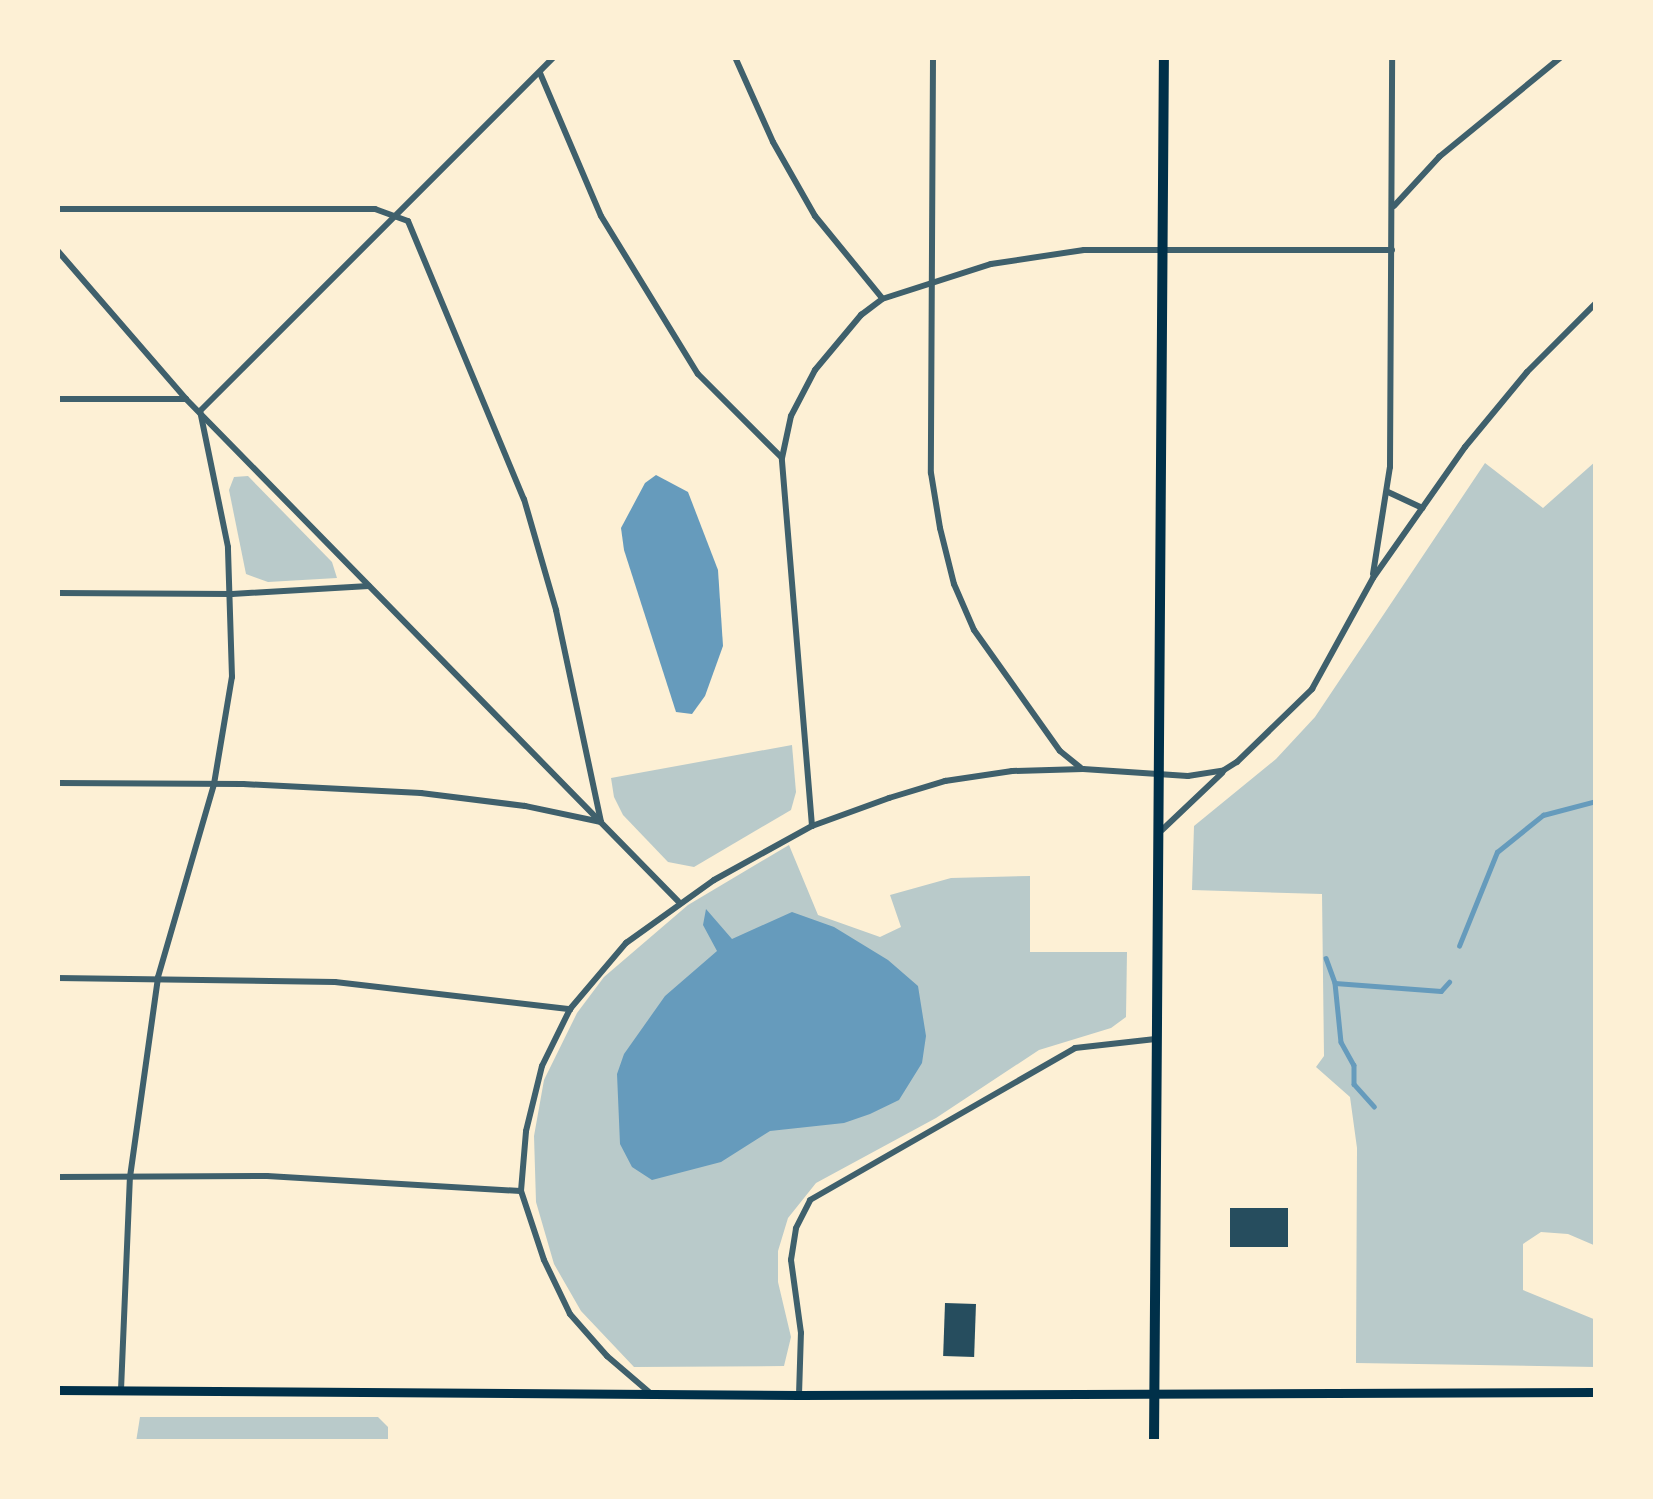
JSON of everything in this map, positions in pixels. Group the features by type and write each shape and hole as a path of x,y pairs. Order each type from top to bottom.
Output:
{"main road":[{"path":"1154,1442 1164,57"},
{"path":"57,1390 799,1395 1596,1392"}],"street":[{"path":"200,411 554,57"},
{"path":"735,57 773,142 815,217 882,299"},
{"path":"933,57 931,472 954,584 974,631 1008,683 1066,758 1083,769"},
{"path":"1373,578 1388,493 1392,57"},
{"path":"1392,208 1438,157 1561,57"},
{"path":"540,73 601,217 698,374 782,458"},
{"path":"57,209 398,213 408,221 524,499 561,630 601,823"},
{"path":"57,250 186,399 678,901"},
{"path":"812,826 782,458 791,416 836,341 882,299 991,264 1084,250 1392,250"},
{"path":"1159,832 1224,770 1262,742 1312,689 1373,578 1422,508 1505,397 1596,303"},
{"path":"57,399 186,399"},
{"path":"121,1390 130,1177 158,977 214,784 232,677 232,594 200,411"},
{"path":"1388,493 1422,508"},
{"path":"57,593 232,594 369,586"},
{"path":"650,1392 607,1356 571,1313 544,1260 521,1191 526,1131 542,1066 571,1009 626,943 678,901 812,826 944,782 1083,769 1159,774 1224,770"},
{"path":"57,784 214,784 421,793 525,806 601,823"},
{"path":"57,978 335,982 571,1009"},
{"path":"799,1395 801,1333 791,1260 796,1228 810,1200 1075,1048 1159,1039"},
{"path":"57,1177 266,1176 521,1191"}],"shaded area":[{"path":"1596,461 1596,1246 1568,1234 1541,1232 1523,1244 1523,1290 1596,1320 1596,1367 1356,1363 1357,1148 1350,1097 1316,1067 1324,1056 1322,894 1192,890 1194,826 1276,759 1315,717 1485,463 1543,508"},
{"path":"248,476 332,562 337,578 268,582 246,574 229,490 234,477"},
{"path":"792,745 796,792 791,810 694,867 668,862 623,815 614,797 611,778"},
{"path":"789,845 818,915 880,937 901,927 890,895 951,878 1030,876 1030,952 1127,952 1126,1017 1111,1028 1039,1050 936,1118 816,1183 788,1218 778,1251 778,1282 791,1337 784,1366 634,1367 581,1311 554,1264 536,1202 534,1136 544,1080 577,1013 604,977 688,905"},
{"path":"140,1417 378,1417 388,1427 388,1442 136,1442"}],"water":[{"path":"656,475 688,492 718,570 723,646 705,696 692,714 676,712 624,550 621,528 645,483"},
{"path":"706,909 732,939 792,912 834,927 888,960 918,986 926,1036 922,1063 899,1100 870,1114 844,1123 770,1131 721,1162 652,1180 632,1167 620,1144 617,1074 624,1054 665,996 717,951 703,925"}],"building":[{"path":"1230,1208 1288,1208 1288,1247 1230,1247"},
{"path":"945,1303 976,1304 974,1357 943,1356"}],"waterway":[{"path":"1459,946 1497,852 1543,815 1596,801"},
{"path":"1326,958 1335,983 1441,991 1449,982"},
{"path":"1335,983 1341,1042 1354,1065 1354,1084 1374,1106"}]}
